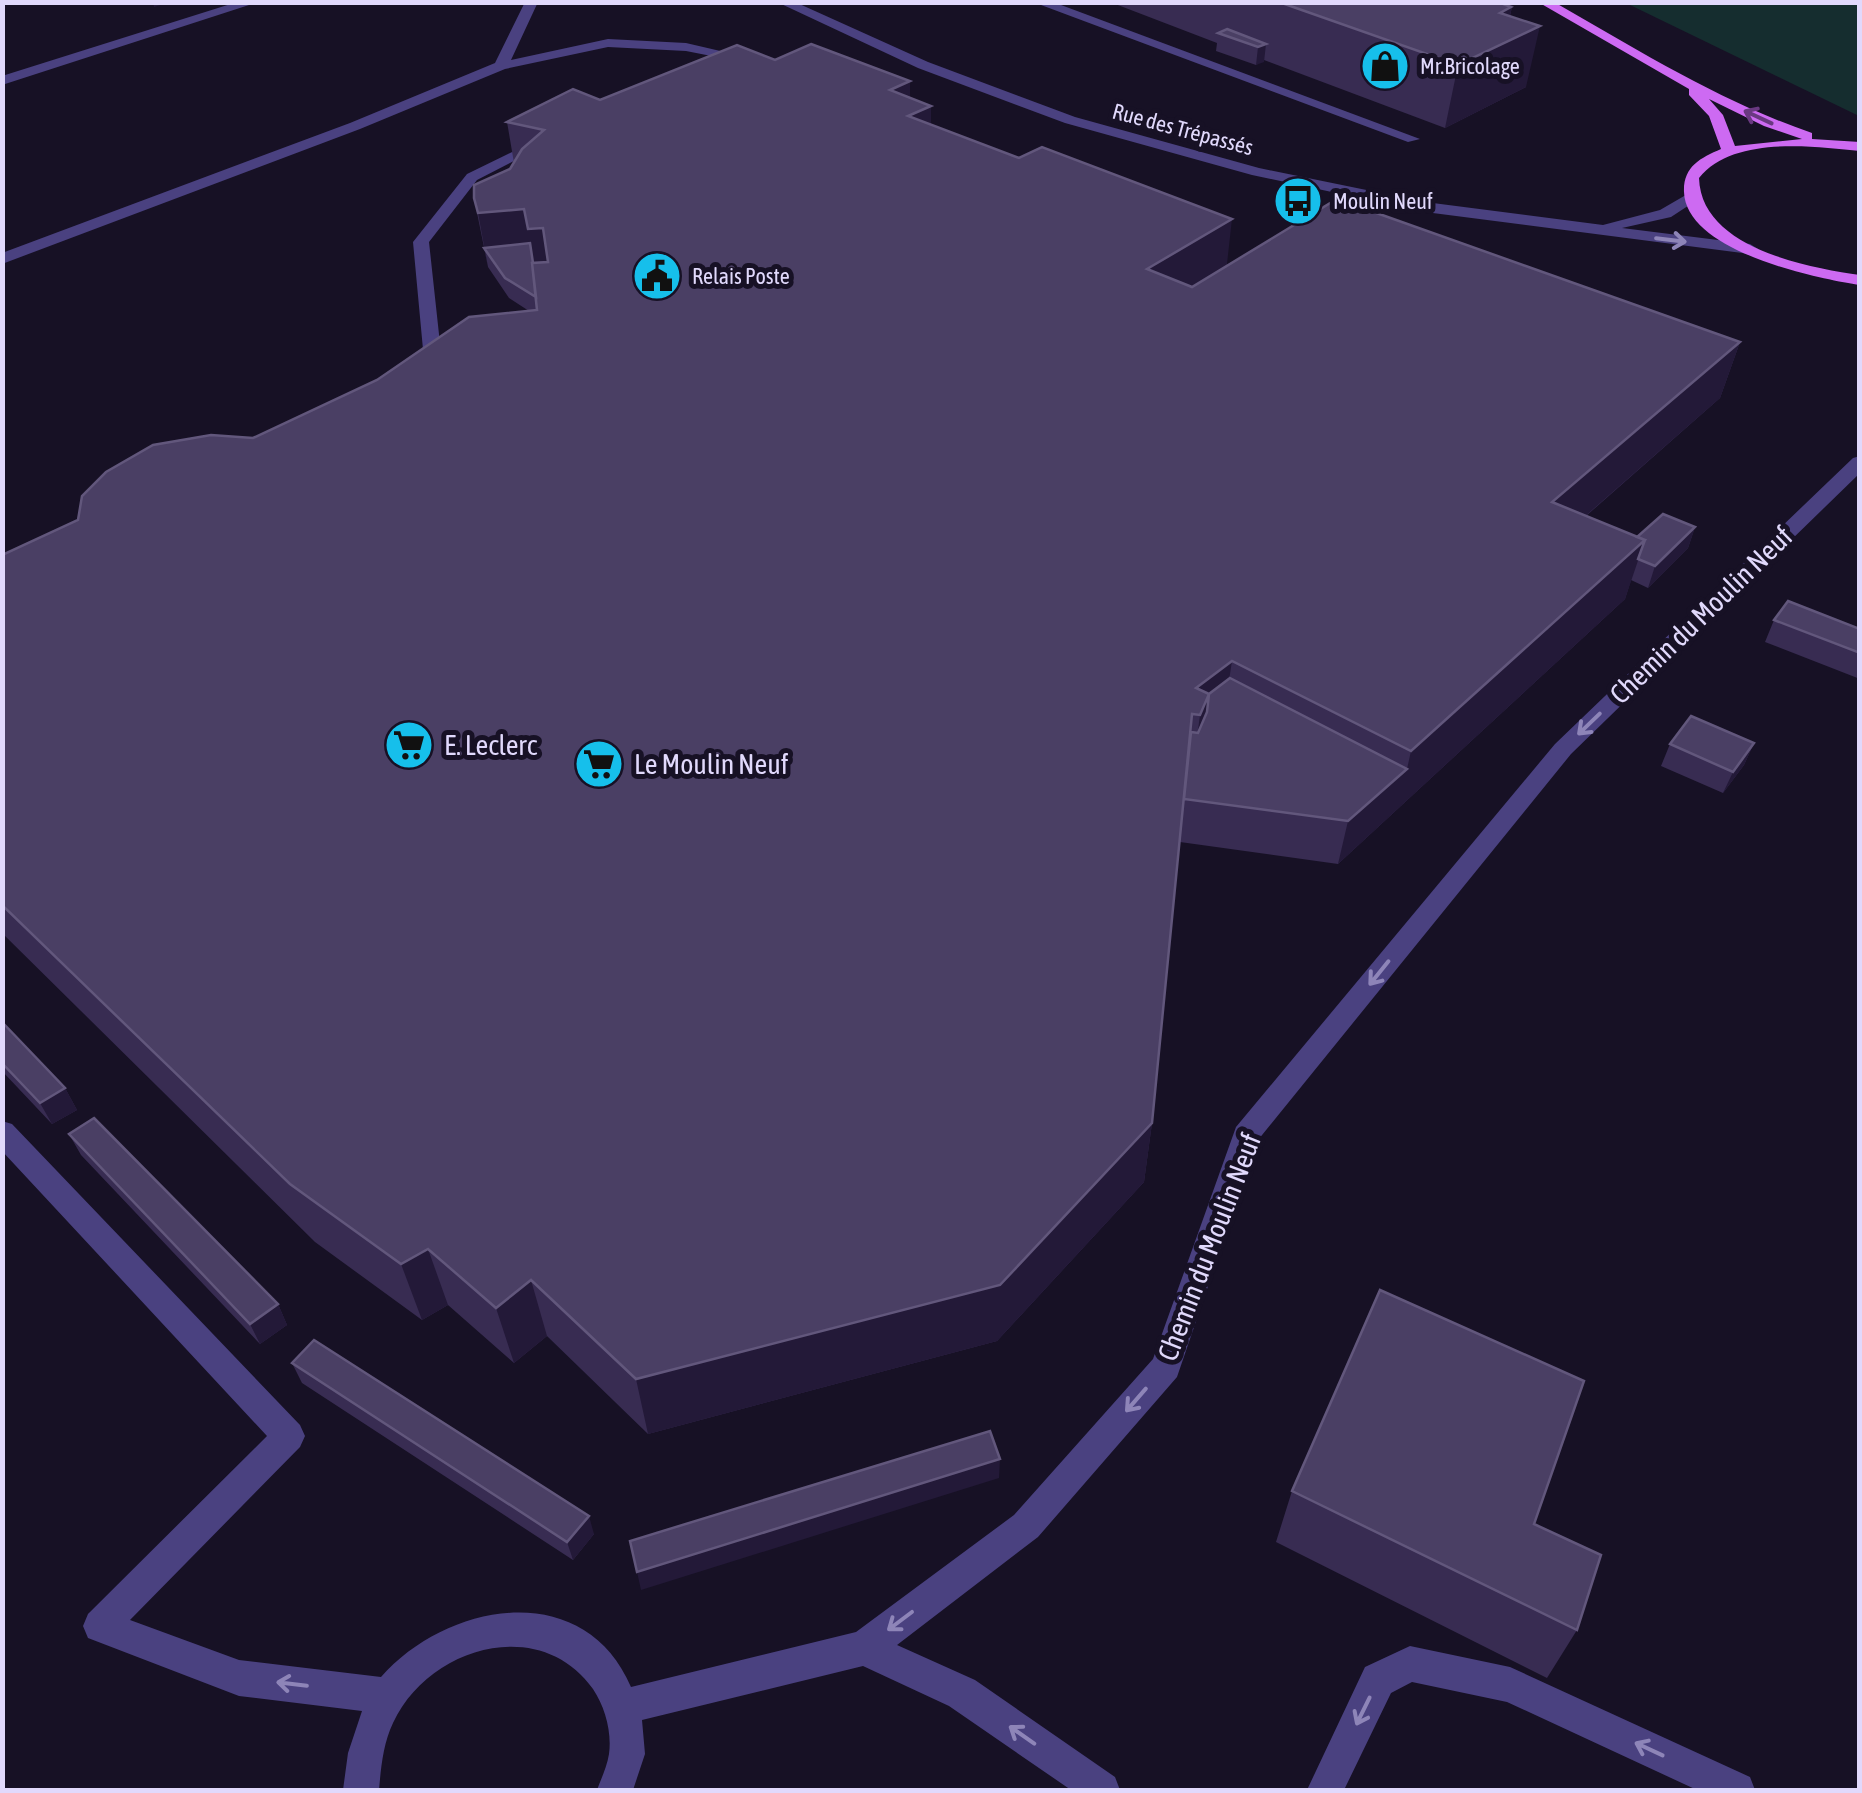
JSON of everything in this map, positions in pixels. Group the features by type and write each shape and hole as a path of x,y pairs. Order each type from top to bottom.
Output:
{"main road":[{"path":"1544,2 1683,81 1783,128 1836,144"},
{"path":"1683,81 1716,115 1729,151"},
{"path":"1860,147 1778,143 1729,151 1705,163 1692,179 1691,197 1711,224 1750,250 1795,266 1860,280"}],"street":[{"path":"2,81 252,2"},
{"path":"501,66 532,2"},
{"path":"1039,2 1412,139"},
{"name":"Rue des Trépassés","path":"795,4 942,72 1070,120 1178,152 1425,207 1750,250"},
{"path":"2,259 263,162 501,66 608,43 686,47 747,58 770,67 737,76"},
{"path":"401,385 432,362 421,242 472,177 554,138"},
{"name":"Rue des Trépassés","path":"1591,230 1665,214 1691,197"},
{"name":"Chemin du Moulin Neuf","path":"623,1707 864,1648 1026,1526 1166,1366 1246,1135 1563,749 1860,462"},
{"path":"2,1132 288,1436 100,1626 239,1678 389,1696"},
{"path":"361,1790 364,1753 389,1696 446,1645 486,1630 531,1628 572,1641 604,1668 623,1707 627,1754 615,1790"},
{"path":"864,1648 962,1693 1102,1790"},
{"path":"1324,1790 1378,1680 1410,1664 1510,1685 1737,1790"}],"green space":[{"path":"1626,3 1859,3 1859,116"}],"building":[{"path":"1279,2 1506,2 1503,4 1511,7 1500,13 1540,26 1458,65"},
{"path":"1227,29 1266,44 1258,47 1218,33"},
{"name":"Le Moulin Neuf","path":"811,44 910,81 890,90 931,106 908,116 1019,158 1042,147 1232,219 1147,269 1192,287 1337,199 1740,342 1552,502 1645,540 1411,751 1232,661 1196,688 1209,694 1200,715 1192,714 1152,1123 1000,1285 636,1379 531,1280 496,1308 428,1249 401,1264 290,1184 2,905 2,555 78,520 82,496 106,472 153,445 211,435 253,438 377,380 469,317 537,310 532,263 548,262 543,228 528,229 524,209 478,213 474,198 474,185 510,169 522,149 544,130 507,122 573,89 600,100 737,45 775,60"},
{"path":"530,243 536,297 505,278 484,248"},
{"path":"1663,514 1695,527 1655,566 1638,559 1645,540 1637,537"},
{"path":"1788,601 1860,629 1860,653 1774,620"},
{"path":"1230,678 1407,769 1348,821 1184,799 1191,732 1198,733 1209,694"},
{"path":"1691,716 1754,743 1733,772 1670,744"},
{"path":"2,1022 65,1088 40,1103 2,1063"},
{"path":"94,1118 278,1304 250,1324 69,1134"},
{"path":"1380,1290 1584,1381 1534,1524 1601,1555 1577,1630 1292,1491"},
{"path":"314,1340 589,1516 567,1542 292,1363"},
{"path":"990,1431 1000,1459 637,1572 630,1541"}],"place":[{"name":"Mr.Bricolage","path":"1385,66"},
{"name":"Moulin Neuf","path":"1298,201"},
{"name":"Relais Poste","path":"657,276"},
{"name":"E. Leclerc","path":"409,745"},
{"name":"Le Moulin Neuf","path":"599,764"}]}
